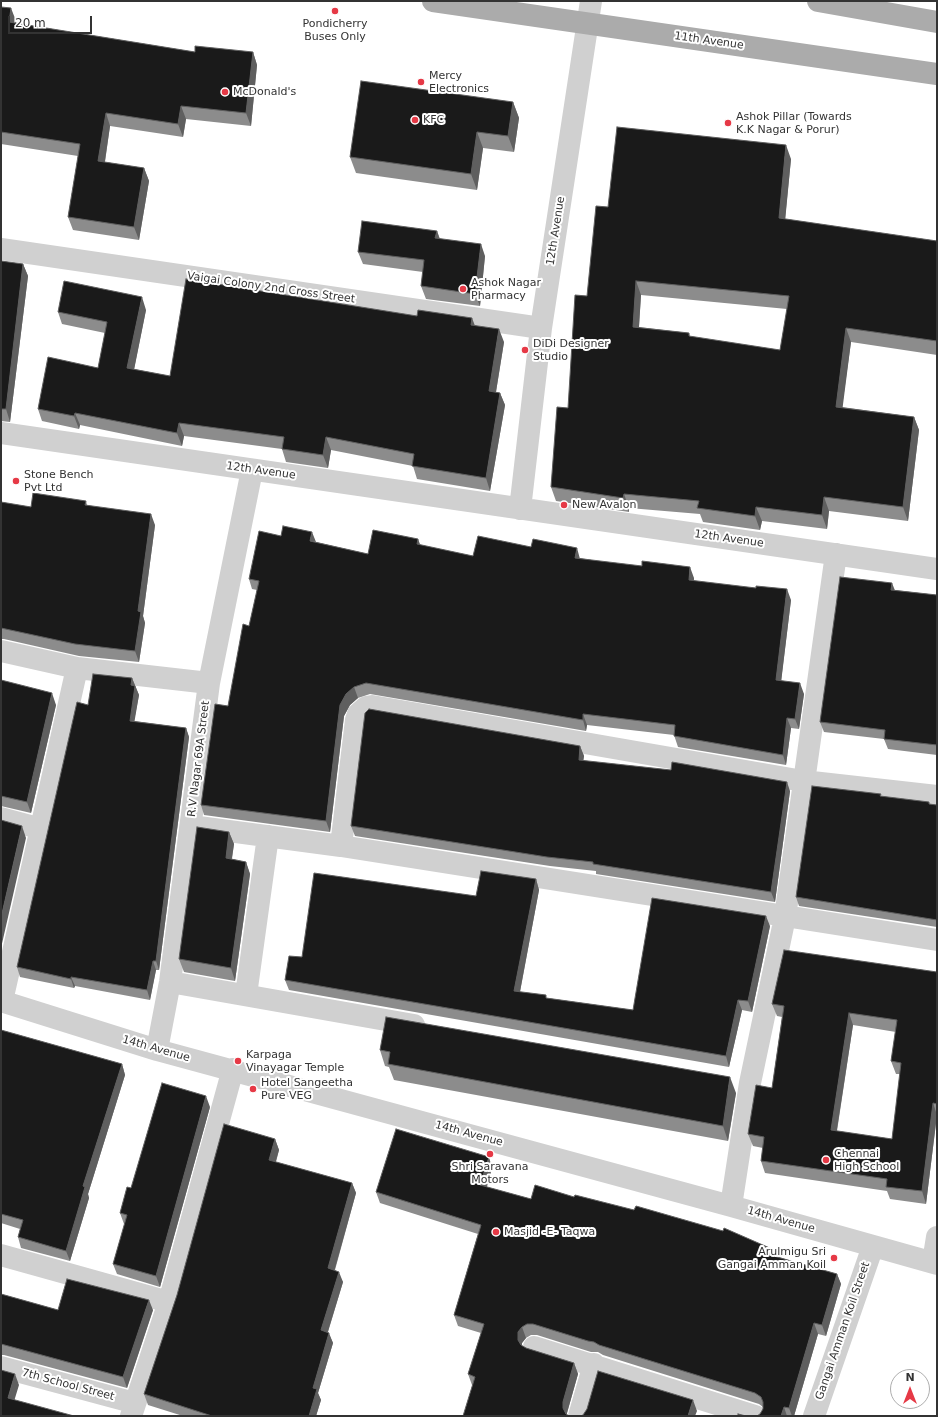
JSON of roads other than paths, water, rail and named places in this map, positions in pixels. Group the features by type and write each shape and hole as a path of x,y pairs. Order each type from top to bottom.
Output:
{"main road":[{"name":"11th Avenue","path":"433,1 532,8 588,23 937,74"},
{"path":"818,1 937,22"}],"street":[{"name":"12th Avenue","path":"520,509 541,328 591,1"},
{"name":"Vaigai Colony 2nd Cross Street","path":"1,248 541,328"},
{"name":"12th Avenue","path":"1,433 937,569"},
{"name":"R.V Nagar 69A Street","path":"157,1050 170,982 209,683 252,470"},
{"path":"731,1206 750,1083 785,917 836,554"},
{"path":"1,651 77,668 209,683"},
{"path":"1,1001 42,829 77,668"},
{"path":"341,846 356,720 358,714 366,707 372,706 803,781 937,796"},
{"path":"1,818 42,829"},
{"path":"191,826 341,846 937,940"},
{"path":"246,995 268,836"},
{"path":"170,982 438,1030"},
{"name":"14th Avenue","path":"1,1001 157,1050 935,1263"},
{"path":"133,1410 169,1302 232,1070"},
{"path":"727,1079 750,1083"},
{"path":"935,1263 937,1237"},
{"name":"Gangai Amman Koil Street","path":"814,1416 873,1246"},
{"path":"1,1254 169,1302"},
{"path":"534,1347 594,1364 755,1416"},
{"path":"579,1416 594,1364"},
{"name":"7th School Street","path":"1,1366 133,1410"}],"place":[{"name":"Pondicherry Buses Only","path":"335,11"},
{"name":"Mercy Electronics","path":"421,82"},
{"name":"McDonald's","path":"225,92"},
{"name":"KFC","path":"415,120"},
{"name":"Ashok Pillar (Towards K.K Nagar & Porur)","path":"728,123"},
{"name":"Ashok Nagar Pharmacy","path":"463,289"},
{"name":"DiDi Designer Studio","path":"525,350"},
{"name":"Stone Bench Pvt Ltd","path":"16,481"},
{"name":"New Avalon","path":"564,505"},
{"name":"Karpaga Vinayagar Temple","path":"238,1061"},
{"name":"Hotel Sangeetha Pure VEG","path":"253,1089"},
{"name":"Shri Saravana Motors","path":"490,1154"},
{"name":"Chennai High School","path":"826,1160"},
{"name":"Masjid -E- Taqwa","path":"496,1232"},
{"name":"Arulmigu Sri Gangai Amman Koil","path":"834,1258"}]}
